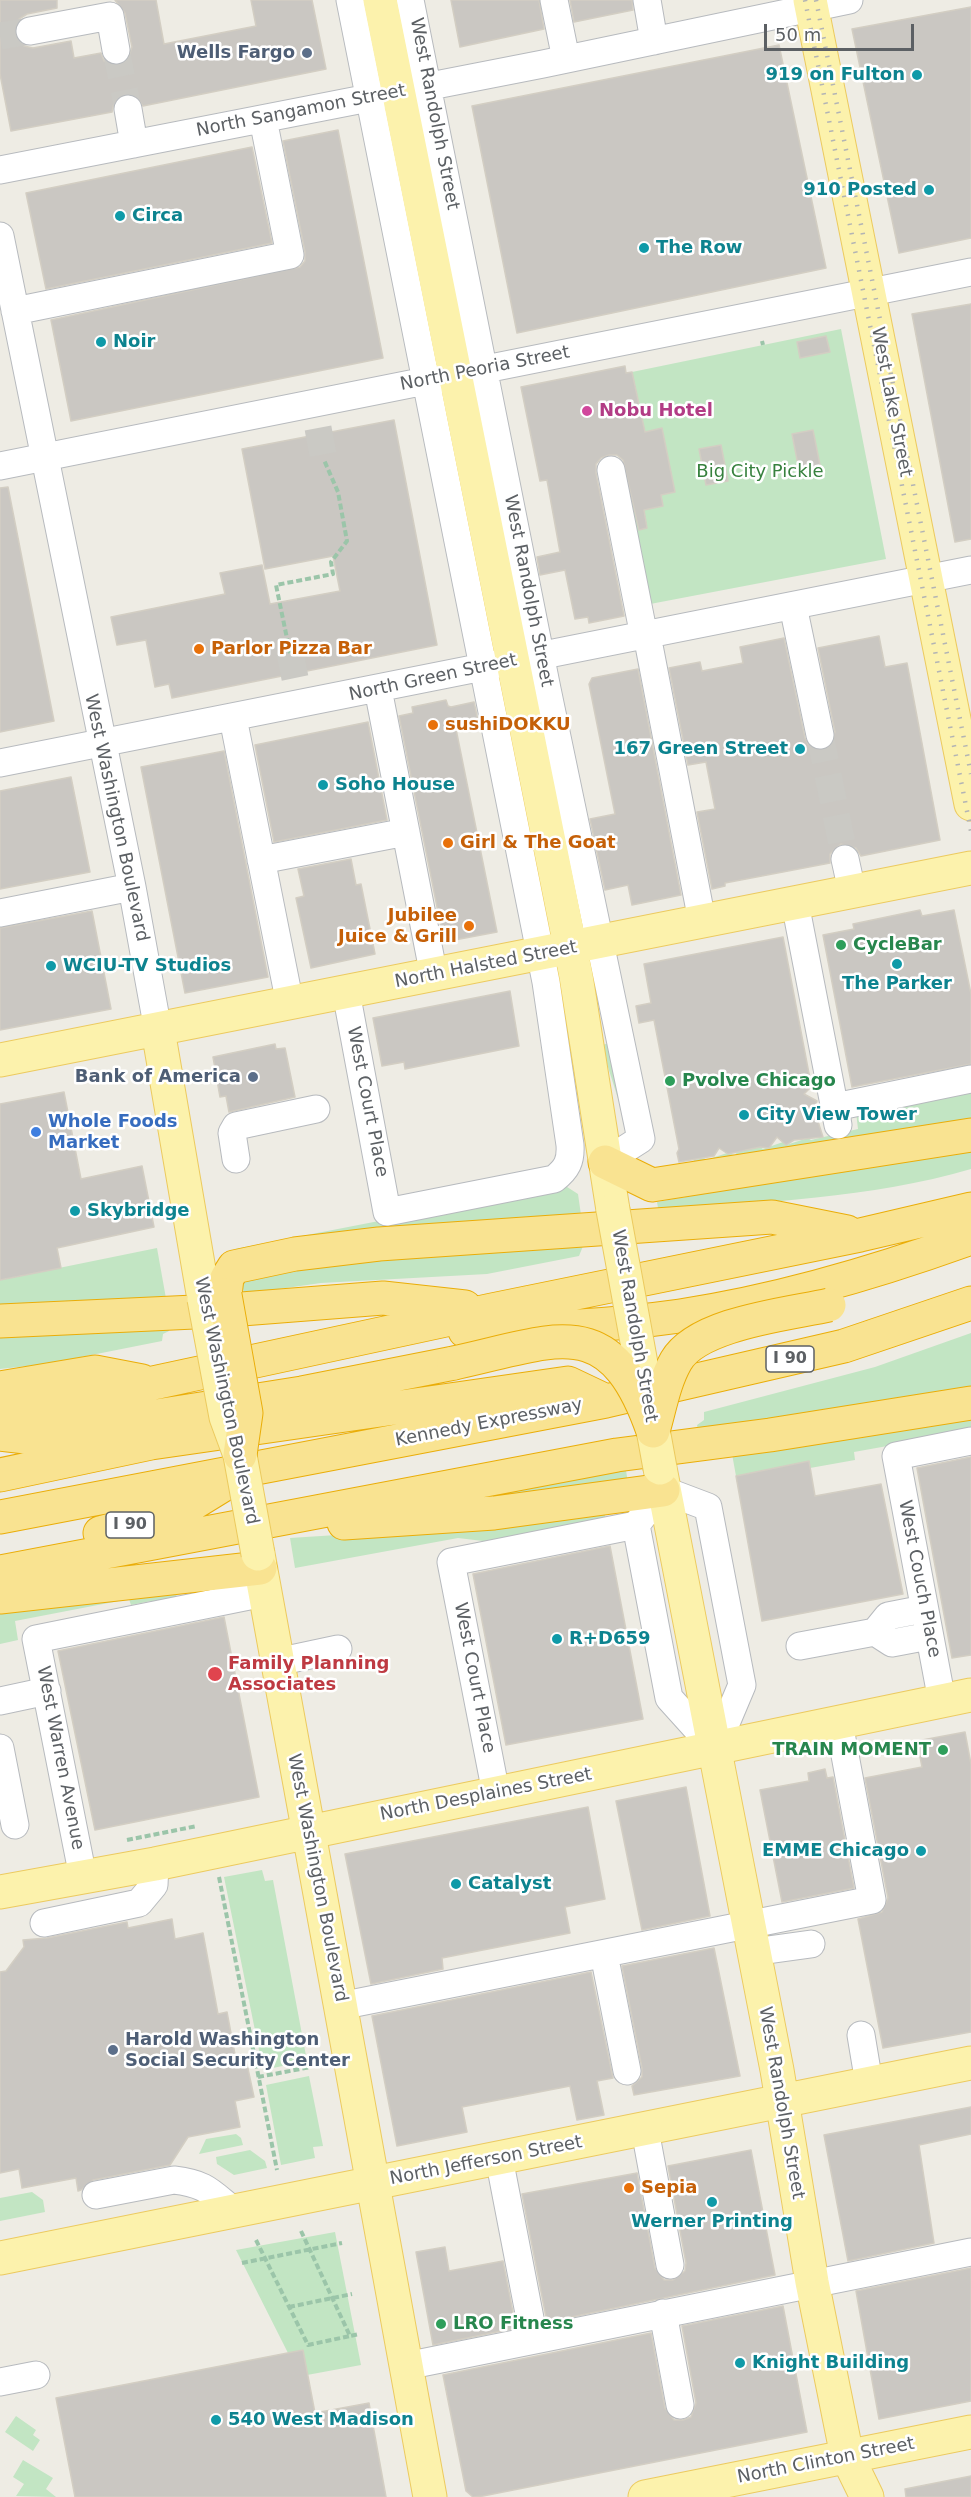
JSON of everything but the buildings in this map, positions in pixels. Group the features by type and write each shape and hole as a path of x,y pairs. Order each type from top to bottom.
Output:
{"highway":[{"path":"605,1162 652,1185 971,1135"},
{"path":"0,1416 159,1384 492,1310 860,1235 971,1209"},
{"path":"245,1462 246,1413 215,1297 234,1267 295,1254 379,1244 772,1216 860,1235"},
{"path":"653,1431 668,1379 677,1359 690,1346 728,1328 828,1294 901,1263 971,1238"},
{"path":"392,1333 549,1329 680,1316 828,1294 884,1290 971,1260"},
{"path":"0,1321 204,1312 383,1298 492,1310"},
{"name":"Kennedy Expressway","path":"0,1517 245,1462 606,1401 844,1346 971,1303"},
{"path":"0,1434 24,1437 232,1405 562,1341 590,1345 613,1359 628,1375 653,1431"},
{"path":"0,1388 95,1372 159,1384"},
{"path":"0,1475 151,1443 568,1383 606,1401"},
{"path":"0,1572 617,1455 770,1435 971,1403"},
{"name":"I 90","path":"0,1560 180,1512 245,1462"},
{"path":"294,1516 338,1523 494,1513 661,1479"},
{"path":"0,1597 261,1572"}],"main road":[{"name":"West Randolph Street","path":"380,0 570,948 613,1210 661,1479 782,2101 812,2282 846,2456 867,2497"},
{"name":"West Lake Street","path":"811,4 971,804"},
{"name":"North Halsted Street","path":"0,1060 971,868"},
{"name":"West Washington Boulevard","path":"158,1030 215,1297"},
{"name":"West Washington Boulevard","path":"245,1462 277,1662 430,2497"},
{"name":"North Desplaines Street","path":"0,1892 155,1864 839,1723 963,1701"},
{"name":"North Jefferson Street","path":"0,2258 971,2063"},
{"name":"North Clinton Street","path":"645,2497 971,2432"},
{"name":"West Randolph Street","path":"842,2497 846,2456"}],"street":[{"name":"West Randolph Street","path":"350,0 399,92"},
{"name":"West Randolph Street","path":"399,92 410,0"},
{"path":"554,0 566,59"},
{"path":"646,0 654,41"},
{"name":"North Sangamon Street","path":"0,170 654,41 811,4 849,0"},
{"path":"30,31 110,16 116,50"},
{"path":"128,109 134,144"},
{"path":"15,311 290,255 263,119"},
{"name":"West Washington Boulevard","path":"0,236 132,888 158,1030"},
{"name":"North Peoria Street","path":"0,466 971,272"},
{"path":"611,470 702,921"},
{"name":"North Green Street","path":"0,763 971,570"},
{"path":"793,606 820,735"},
{"path":"378,689 434,976"},
{"path":"233,718 290,1004"},
{"path":"261,860 406,832"},
{"path":"845,859 852,891"},
{"path":"0,913 132,888"},
{"path":"795,903 836,1116 971,1079"},
{"name":"West Randolph Street","path":"387,1212 554,1179 560,1175 571,1159 556,1040 570,948"},
{"name":"West Court Place","path":"346,992 387,1212"},
{"path":"236,1160 232,1133 236,1126 316,1109"},
{"name":"West Couch Place","path":"963,1701 929,1636 896,1456 971,1441"},
{"path":"661,1479 636,1526 669,1698 715,1749"},
{"name":"West Court Place","path":"496,1793 451,1562 636,1526"},
{"name":"West Warren Avenue","path":"83,1877 36,1639 261,1572"},
{"path":"800,1646 876,1632 888,1616 924,1609"},
{"path":"876,1632 892,1643 929,1636"},
{"path":"277,1662 338,1649"},
{"path":"0,1701 47,1691"},
{"path":"750,1939 873,1900 839,1723"},
{"path":"0,1749 15,1826"},
{"path":"44,1923 139,1903 154,1885 155,1864"},
{"path":"340,2006 604,1954 750,1939 811,1944"},
{"path":"604,1954 627,2071"},
{"path":"861,2035 869,2083"},
{"path":"645,2130 670,2265"},
{"path":"499,2158 534,2339"},
{"path":"96,2195 174,2180 204,2185 235,2212"},
{"path":"406,2366 812,2282 971,2252"},
{"path":"663,2313 680,2405"},
{"path":"0,2371 35,2369 0,2382"}],"path":[{"path":"290,653 276,585 333,574 331,562 347,541 338,492 324,460"},
{"path":"115,1842 204,1825"},
{"path":"218,1872 277,2170"},
{"path":"258,2077 311,2067"},
{"path":"301,2231 350,2337"},
{"path":"256,2240 308,2345 359,2334"},
{"path":"242,2263 342,2243"},
{"path":"289,2307 352,2294"}],"green space":[{"name":"Big City Pickle","path":"841,329 886,559 645,605 624,501 633,499 654,477 632,372"},
{"path":"611,1043 627,1127 601,1045"},
{"path":"971,1089 971,1126 682,1173 681,1163 692,1163 694,1160 704,1158 706,1160 727,1153 735,1155 738,1151 760,1147 763,1149 783,1142 786,1145 808,1138 811,1140 858,1129 856,1112"},
{"path":"971,1147 971,1169 933,1179 816,1198 659,1214 657,1202"},
{"path":"564,1185 578,1194 581,1215 236,1257 235,1249"},
{"path":"583,1246 579,1256 487,1274 321,1283 244,1294 241,1278 322,1264"},
{"path":"157,1248 167,1304 0,1312 0,1280"},
{"path":"167,1322 169,1331 163,1334 162,1341 46,1364 0,1369 0,1332"},
{"path":"971,1333 971,1391 698,1430 697,1425 704,1420 704,1412 875,1367"},
{"path":"971,1418 971,1431 854,1452 855,1460 810,1468 809,1462 736,1476 732,1454"},
{"path":"625,1464 628,1483 481,1502 452,1494"},
{"path":"604,1511 607,1525 508,1544 458,1538 295,1568 290,1538 430,1529"},
{"path":"212,1588 205,1595 204,1589 176,1594 178,1601 152,1606 151,1601 131,1605 129,1599 15,1621 18,1640 0,1644 0,1608"},
{"path":"262,1870 265,1881 273,1880 307,2061 263,2070 224,1877"},
{"path":"309,2076 323,2146 313,2147 315,2158 281,2165 266,2085"},
{"path":"236,2134 241,2138 243,2145 199,2154 206,2139"},
{"path":"250,2150 265,2161 267,2168 234,2175 217,2164 216,2157"},
{"path":"32,2192 43,2200 45,2212 0,2221 0,2198"},
{"path":"335,2232 361,2365 307,2375 288,2353 236,2250"},
{"path":"16,2416 36,2430 33,2435 40,2440 33,2451 5,2432"},
{"path":"23,2460 53,2478 46,2489 56,2497 16,2496 24,2484 13,2477"}],"tunnel":[{"path":"0,36 30,31"},
{"path":"116,50 128,109"},
{"path":"318,428 324,460"},
{"path":"290,653 295,678"},
{"path":"820,735 845,859"}],"railway":[{"path":"805,0 971,831"},
{"path":"816,0 971,774"}],"place":[{"name":"Wells Fargo","path":"307,53"},
{"name":"919 on Fulton","path":"917,75"},
{"name":"910 Posted","path":"929,190"},
{"name":"Circa","path":"120,216"},
{"name":"The Row","path":"644,248"},
{"name":"Noir","path":"101,342"},
{"name":"Nobu Hotel","path":"587,411"},
{"name":"Parlor Pizza Bar","path":"199,649"},
{"name":"sushiDOKKU","path":"433,725"},
{"name":"167 Green Street","path":"800,749"},
{"name":"Soho House","path":"323,785"},
{"name":"Girl & The Goat","path":"448,843"},
{"name":"Jubilee Juice & Grill","path":"469,926"},
{"name":"CycleBar","path":"841,945"},
{"name":"The Parker","path":"897,964"},
{"name":"WCIU-TV Studios","path":"51,966"},
{"name":"Bank of America","path":"253,1077"},
{"name":"Pvolve Chicago","path":"670,1081"},
{"name":"City View Tower","path":"744,1115"},
{"name":"Whole Foods Market","path":"36,1132"},
{"name":"Skybridge","path":"75,1211"},
{"name":"R+D659","path":"557,1639"},
{"name":"Family Planning Associates","path":"215,1674"},
{"name":"TRAIN MOMENT","path":"943,1750"},
{"name":"EMME Chicago","path":"921,1851"},
{"name":"Catalyst","path":"456,1884"},
{"name":"Harold Washington Social Security Center","path":"113,2050"},
{"name":"Sepia","path":"629,2188"},
{"name":"Werner Printing","path":"712,2202"},
{"name":"LRO Fitness","path":"441,2324"},
{"name":"Knight Building","path":"740,2363"},
{"name":"540 West Madison","path":"216,2420"}]}
